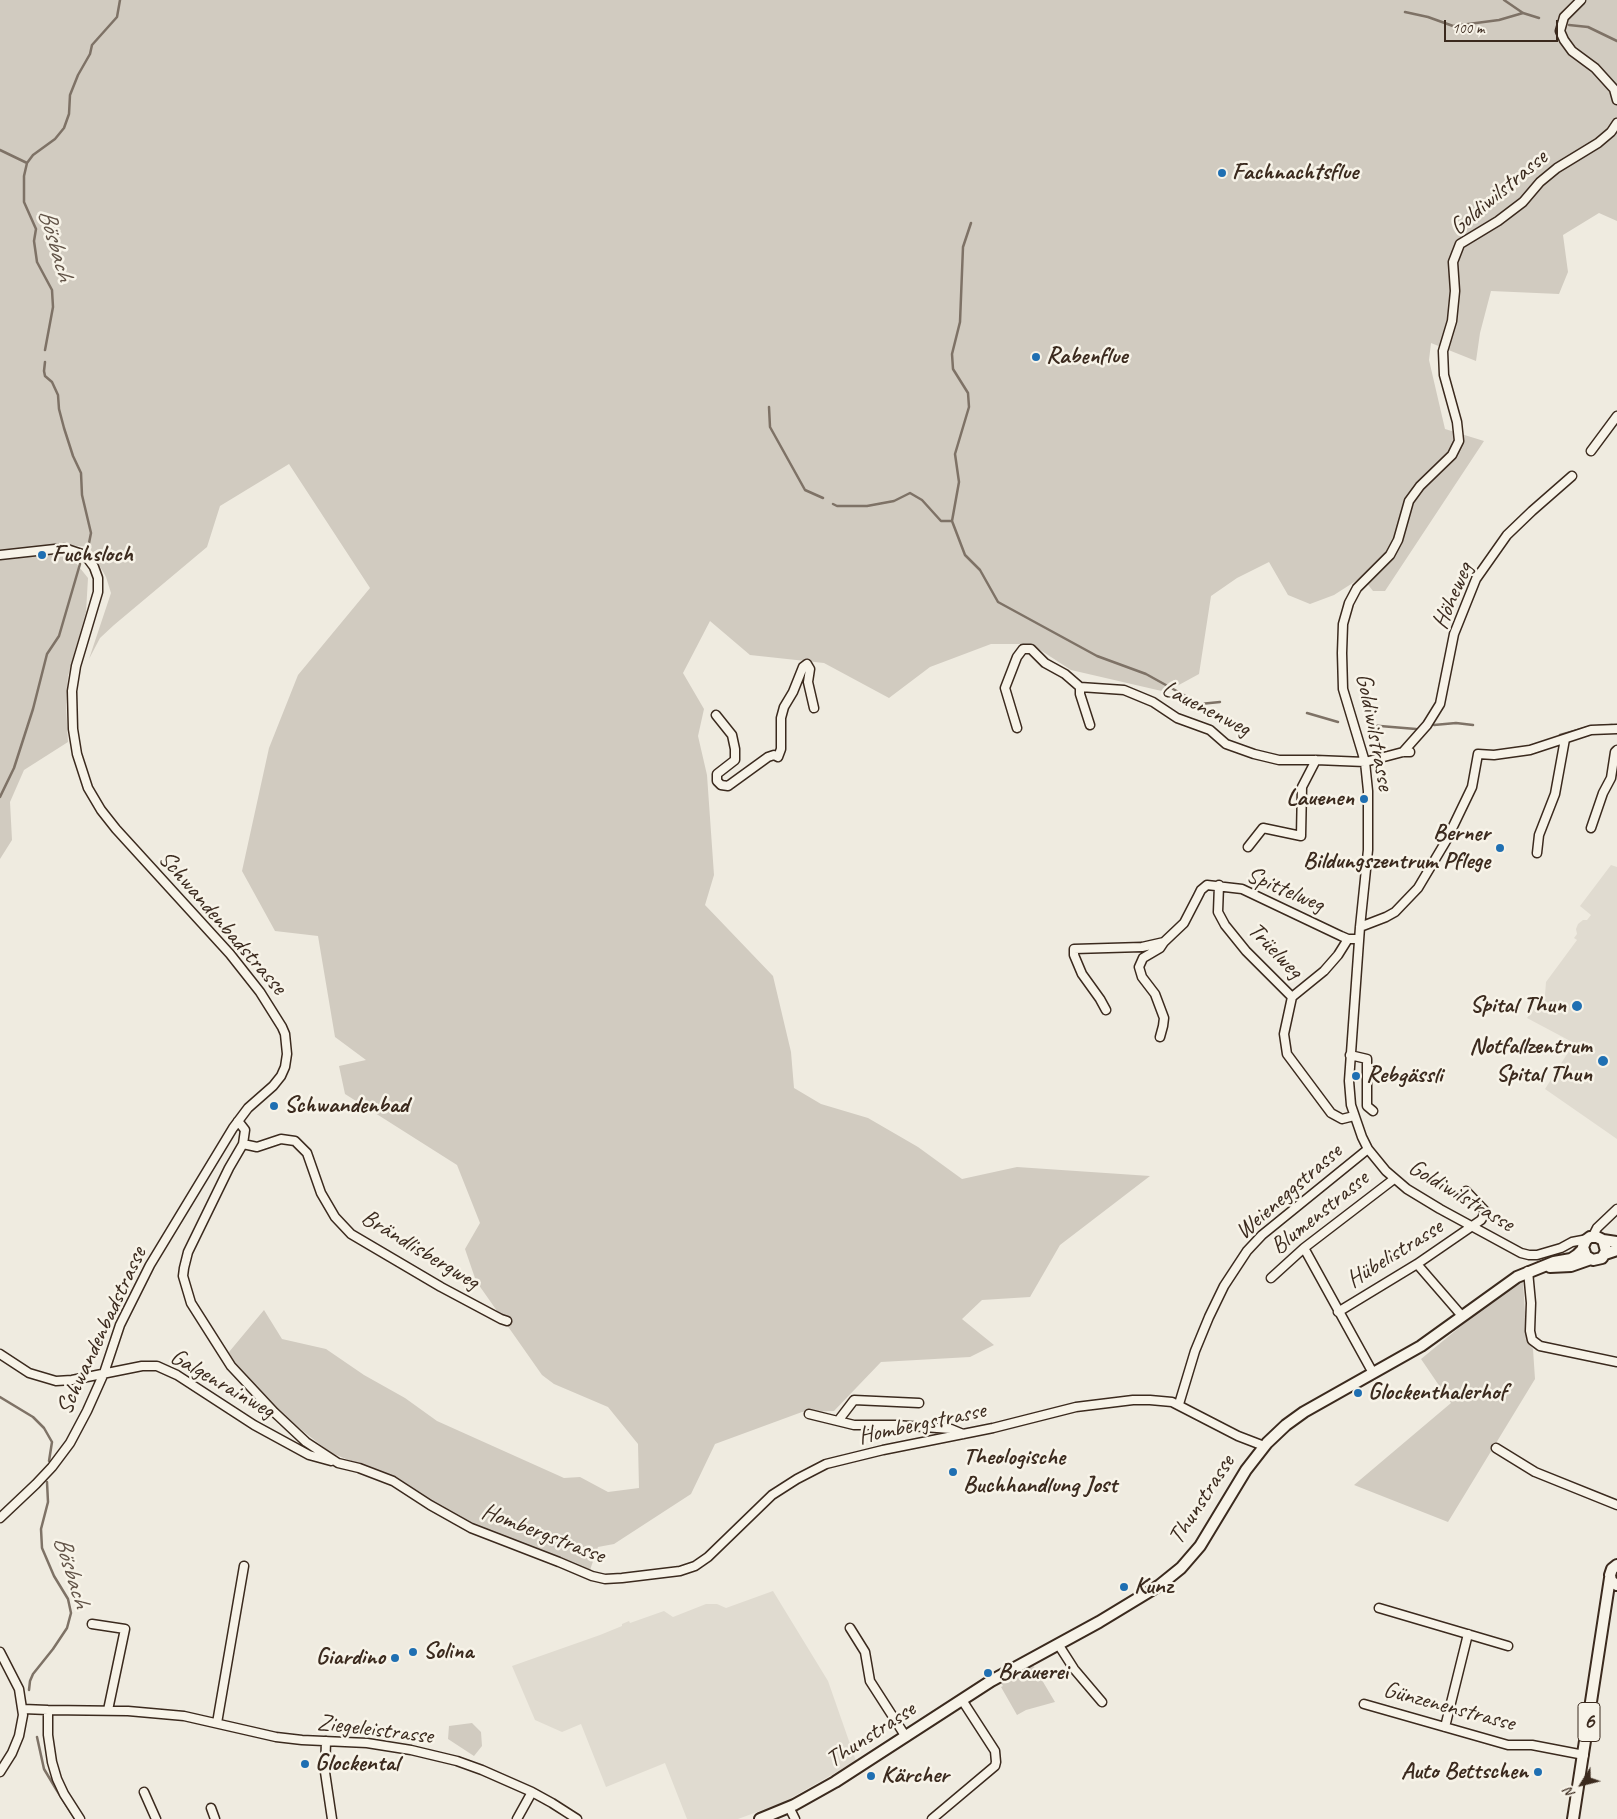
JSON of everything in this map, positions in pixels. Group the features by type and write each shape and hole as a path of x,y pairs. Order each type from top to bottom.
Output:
{"main road":[{"path":"1617,1242 1595,1238 1584,1242 1585,1253 1598,1260 1605,1254 1617,1250"},
{"path":"1595,1238 1606,1247 1605,1254"},
{"name":"Thunstrasse","path":"760,1819 789,1807 841,1779 1010,1670 1154,1589 1181,1568 1207,1536 1246,1470 1264,1446 1295,1418 1421,1346 1506,1284 1528,1271 1539,1267 1569,1267 1585,1253"},
{"path":"1614,1582 1612,1569 1617,1564"},
{"name":"6","path":"1573,1819 1607,1605 1614,1582"},
{"name":"6","path":"1607,1605 1617,1589"}],"street":[{"path":"1581,0 1564,17 1560,31 1572,51 1596,68 1614,89 1617,100"},
{"name":"Goldiwilstrasse","path":"1595,1238 1572,1242 1561,1248 1537,1255 1529,1256 1511,1249 1422,1199 1394,1179 1368,1148 1354,1116 1349,1092 1350,1055 1368,850 1368,791 1365,762 1343,689 1343,624 1349,603 1357,588 1390,555 1398,540 1409,501 1420,486 1452,455 1460,441 1457,422 1444,375 1443,351 1452,321 1455,291 1453,262 1460,244 1498,221 1522,202 1540,182 1557,168 1600,142 1611,132 1617,123"},
{"path":"1591,451 1617,416"},
{"name":"Höheweg","path":"1406,752 1427,725 1440,704 1454,634 1476,579 1507,535 1572,476"},
{"name":"Schwandenbadstrasse","path":"0,555 64,548 85,556 94,567 98,578 98,592 76,666 72,690 73,729 77,754 88,788 116,829 250,978 272,1008 285,1034 287,1046 287,1059 281,1076 248,1108 238,1121 150,1265 120,1325 104,1373 79,1428 64,1452 36,1484 0,1518"},
{"path":"1017,728 1006,688 1016,658 1023,649 1031,649 1045,663 1064,674 1080,687 1080,694 1090,725"},
{"path":"716,715 732,735 735,749 735,760 717,774 717,781 721,785 728,786 768,757 774,755 778,757 781,749 784,707 793,692 803,667 807,664 810,669 808,682 814,708"},
{"name":"Lauenenweg","path":"1080,687 1124,690 1153,702 1177,718 1210,730 1226,744 1279,760 1365,762 1406,752"},
{"path":"1360,927 1395,912 1418,888 1446,841 1472,788 1478,754 1494,755 1530,750 1591,730 1616,727"},
{"path":"1537,853 1539,835 1555,794 1565,738"},
{"path":"1591,828 1602,793 1611,778 1615,752 1617,750"},
{"path":"1248,848 1263,828 1301,836 1302,787 1316,760"},
{"name":"Spittelweg","path":"1160,1037 1164,1018 1155,994 1142,977 1140,967 1143,958 1160,948 1184,923 1202,890 1207,885 1242,889 1348,939 1359,939"},
{"name":"Trüelweg","path":"1219,885 1218,912 1225,925 1246,951 1292,997 1331,964 1348,939"},
{"path":"1106,1010 1082,974 1074,955 1074,949 1142,947 1164,942"},
{"path":"1292,997 1284,1034 1287,1054 1330,1113 1342,1119 1354,1116"},
{"path":"1350,1055 1367,1059 1367,1106 1373,1111"},
{"path":"238,1121 244,1127 243,1144"},
{"name":"Brändlisbergweg","path":"243,1144 257,1147 281,1139 295,1142 307,1153 321,1193 335,1217 351,1234 441,1287 507,1321"},
{"name":"Hombergstrasse","path":"243,1144 188,1252 184,1268 185,1284 191,1303 231,1366 274,1412 306,1442 338,1463 359,1468 394,1481 430,1505 471,1528 592,1576 605,1579 622,1578 680,1571 696,1566 712,1554 732,1532 772,1495 797,1478 826,1464 1097,1404 1150,1400 1178,1404 1238,1436 1264,1446"},
{"name":"Weieneggstrasse","path":"1178,1404 1208,1317 1224,1286 1247,1251 1269,1229 1368,1148"},
{"name":"Blumenstrasse","path":"1271,1278 1304,1248 1394,1179"},
{"name":"Hübelistrasse","path":"1338,1312 1417,1264 1481,1220 1486,1212 1466,1191"},
{"path":"1595,1238 1597,1228 1617,1209"},
{"path":"1304,1248 1373,1373"},
{"name":"Goldiwilstrasse","path":"1561,1248 1574,1249 1585,1253"},
{"path":"1417,1264 1462,1316"},
{"path":"1528,1271 1532,1340 1540,1346 1617,1362"},
{"name":"Galgenrainweg","path":"0,1354 29,1373 56,1381 72,1380 150,1366 166,1369 254,1425 301,1451 338,1463"},
{"path":"838,1420 854,1400 919,1403"},
{"path":"809,1414 854,1425 896,1425 954,1430 963,1434"},
{"path":"1496,1448 1535,1472 1617,1505"},
{"path":"217,1722 244,1566"},
{"path":"1379,1608 1508,1646"},
{"path":"92,1624 126,1629 108,1710"},
{"path":"850,1628 865,1652 870,1681 906,1737"},
{"path":"1445,1727 1468,1634"},
{"path":"1058,1644 1074,1669 1102,1702"},
{"path":"0,1652 19,1689 23,1708 23,1722 19,1736 12,1753 0,1772"},
{"path":"932,1819 995,1766 995,1751 962,1700"},
{"name":"Günzenenstrasse","path":"1364,1704 1508,1745 1532,1745 1584,1755"},
{"name":"Ziegeleistrasse","path":"23,1708 108,1710 184,1716 276,1737 382,1745 420,1752 482,1770 532,1792 577,1819"},
{"path":"48,1710 48,1746 54,1770 64,1794 80,1819"},
{"path":"326,1741 325,1772 332,1819"},
{"path":"144,1792 156,1819"},
{"path":"517,1819 532,1792"},
{"path":"789,1807 795,1819"},
{"path":"211,1808 215,1819"}],"shaded area":[{"path":"0,0 1617,0 1617,221 1599,213 1563,235 1568,272 1559,294 1491,291 1480,333 1476,361 1431,343 1429,360 1445,429 1484,441 1385,591 1373,591 1362,577 1334,595 1310,604 1288,595 1269,562 1237,578 1211,596 1199,674 1166,692 1071,670 1031,644 991,644 930,667 889,698 824,663 750,655 710,621 683,673 704,709 698,736 707,775 714,875 705,905 773,976 791,1052 794,1088 821,1104 868,1118 918,1147 962,1179 1017,1167 1150,1176 1060,1245 1030,1297 982,1300 962,1319 994,1345 970,1357 881,1362 834,1411 802,1412 715,1444 691,1494 614,1544 598,1547 590,1570 472,1525 430,1502 397,1479 331,1453 276,1410 233,1362 229,1352 264,1310 282,1339 326,1349 364,1375 405,1398 437,1421 564,1478 580,1477 608,1492 639,1488 638,1444 608,1407 554,1384 542,1375 476,1281 465,1249 480,1223 457,1165 345,1094 339,1066 366,1060 335,1037 318,936 275,931 242,871 269,748 298,675 370,588 289,464 220,506 207,547 100,638 89,659 111,593 106,577 89,547 56,544 53,557 66,556 76,563 88,578 86,612 68,676 66,705 68,742 24,770 10,802 12,840 0,859"},
{"name":"Spital Thun","path":"1611,865 1617,867 1617,1139 1545,1089 1574,1043 1527,1018 1545,995 1546,982 1577,940 1574,938 1577,934 1578,924 1583,920 1587,920 1591,915 1580,906"},
{"path":"1523,1282 1526,1328 1529,1344 1533,1349 1535,1379 1448,1522 1354,1485 1451,1403 1421,1359 1494,1299"},
{"path":"773,1591 828,1681 856,1761 784,1802 738,1819 687,1819 665,1763 606,1787 581,1724 562,1732 535,1720 512,1666 600,1635 629,1621 630,1623 664,1611 673,1617 706,1604 717,1604 726,1608"},
{"path":"1033,1665 1055,1702 1026,1710 1017,1715 1001,1687 1003,1686 1001,1683"},
{"path":"472,1723 481,1732 482,1746 474,1756 448,1739 449,1726"}],"waterway":[{"name":"Bösbach","path":"45,350 53,307 52,290 37,262 34,241 36,229 24,202 24,176 27,163 33,155 55,139 64,128 69,114 70,95 78,75 90,54 92,45 117,17 120,0"},
{"path":"1504,0 1523,13 1539,18"},
{"path":"1405,12 1428,17 1453,26 1499,20 1523,13"},
{"path":"1569,25 1588,27 1617,41"},
{"path":"0,150 27,163"},
{"path":"971,223 963,247 960,322 952,354 953,369 968,393 969,407 955,454 959,482 952,521 965,555 980,570 998,602 1097,656 1146,674 1200,704 1220,702"},
{"name":"Bösbach","path":"45,362 45,376 52,382 58,395 59,409 64,428 81,473 82,495 91,533 89,543"},
{"path":"769,407 770,427 805,490 823,498"},
{"path":"833,504 837,506 867,506 894,501 910,493 922,500 941,521 952,521"},
{"name":"Bösbach","path":"0,797 14,768 33,709 47,654 59,636 80,564"},
{"path":"1307,713 1338,722"},
{"path":"1434,725 1456,723 1473,725"},
{"path":"1368,725 1416,729"},
{"path":"1598,726 1612,725"},
{"path":"1560,735 1585,728"},
{"name":"Bösbach","path":"0,1397 33,1417 44,1428 52,1442 49,1461"},
{"name":"Bösbach","path":"29,1690 33,1674 67,1628 71,1613 68,1599 54,1576 42,1548 41,1529 48,1502 47,1482"},
{"name":"Bösbach","path":"37,1737 44,1769 75,1819"}],"place":[{"name":"Fachnachtsflue","path":"1222,173"},
{"name":"Rabenflue","path":"1036,357"},
{"name":"Fuchsloch","path":"42,555"},
{"name":"Lauenen","path":"1364,799"},
{"name":"Berner Bildungszentrum Pflege","path":"1500,848"},
{"name":"Spital Thun","path":"1577,1006"},
{"name":"Notfallzentrum Spital Thun","path":"1603,1061"},
{"name":"Rebgässli","path":"1356,1076"},
{"name":"Schwandenbad","path":"274,1106"},
{"name":"Glockenthalerhof","path":"1358,1393"},
{"name":"Theologische Buchhandlung Jost","path":"953,1472"},
{"name":"Kunz","path":"1124,1587"},
{"name":"Solina","path":"413,1652"},
{"name":"Giardino","path":"395,1658"},
{"name":"Brauerei","path":"988,1673"},
{"name":"Glockental","path":"305,1764"},
{"name":"Auto Bettschen","path":"1538,1772"},
{"name":"Kärcher","path":"871,1776"}]}
